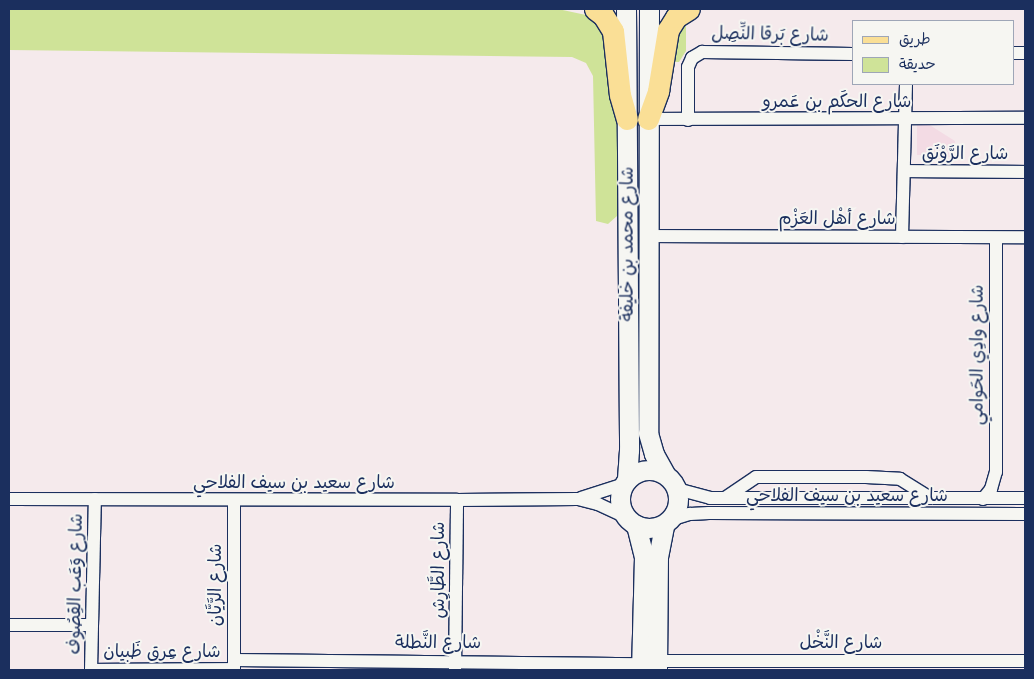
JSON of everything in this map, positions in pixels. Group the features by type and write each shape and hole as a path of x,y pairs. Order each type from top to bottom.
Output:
{"main road":[{"path":"595,9 603,15 613,31 620,95 638,119 658,91 668,30 676,17 689,9"},
{"name":"شارع محمد بن خليفة","path":"626,9 648,236 648,433 654,454 665,474"},
{"name":"شارع محمد بن خليفة","path":"626,482 629,450 638,119 649,9"},
{"path":"631,521 650,529 667,522 677,511 678,489 665,474 658,471 641,471 626,482 620,500 631,521 644,556 649,666"},
{"path":"649,666 658,556 667,522"}],"street":[{"name":"شارع بَرقا النِّصِل","path":"688,120 688,67 692,58 702,52 852,54"},
{"path":"902,236 906,85"},
{"name":"شارع الحكَم بن عَمرو","path":"638,119 1025,118"},
{"name":"شارع الرَّوْنَق","path":"904,171 1025,172"},
{"name":"شارع أهْل العَزْم","path":"648,236 1025,237"},
{"name":"شارع وادِي الحَوامي","path":"983,499 991,489 996,472 996,238"},
{"name":"شارع وادِي الحَوامي","path":"996,472 1002,489 1010,498"},
{"name":"شارع سعيد بن سيف الفلاحي","path":"725,498 756,477 866,477 900,479 930,498"},
{"name":"شارع سعيد بن سيف الفلاحي","path":"578,499 626,482"},
{"name":"شارع سعيد بن سيف الفلاحي","path":"678,489 697,496 725,498 1025,498"},
{"name":"شارع سعيد بن سيف الفلاحي","path":"9,499 578,499 608,507 631,521"},
{"name":"شارع وَعَب القِصُوف","path":"91,670 95,499"},
{"name":"شارع الرَّيَّان","path":"234,500 234,667"},
{"name":"شارع الطَّارِش","path":"455,666 457,500"},
{"name":"شارع سعيد بن سيف الفلاحي","path":"667,522 690,514 709,513 1025,514"},
{"path":"9,625 91,625"},
{"name":"شارع النَّخْل","path":"649,666 913,665 1025,661"},
{"name":"شارع النَّطلة","path":"234,667 649,666"},
{"name":"شارع عِرق ظَبيان","path":"91,670 234,667"}],"shaded area":[{"path":"917,124 928,124 955,141 955,157 940,157 940,162 927,162 927,155 917,155"}],"green space":[{"path":"9,9 558,9 586,15 599,20 617,91 617,216 608,224 596,221 593,76 586,63 572,57 9,50"},
{"path":"676,25 686,26 686,51 679,62 669,62"}]}
